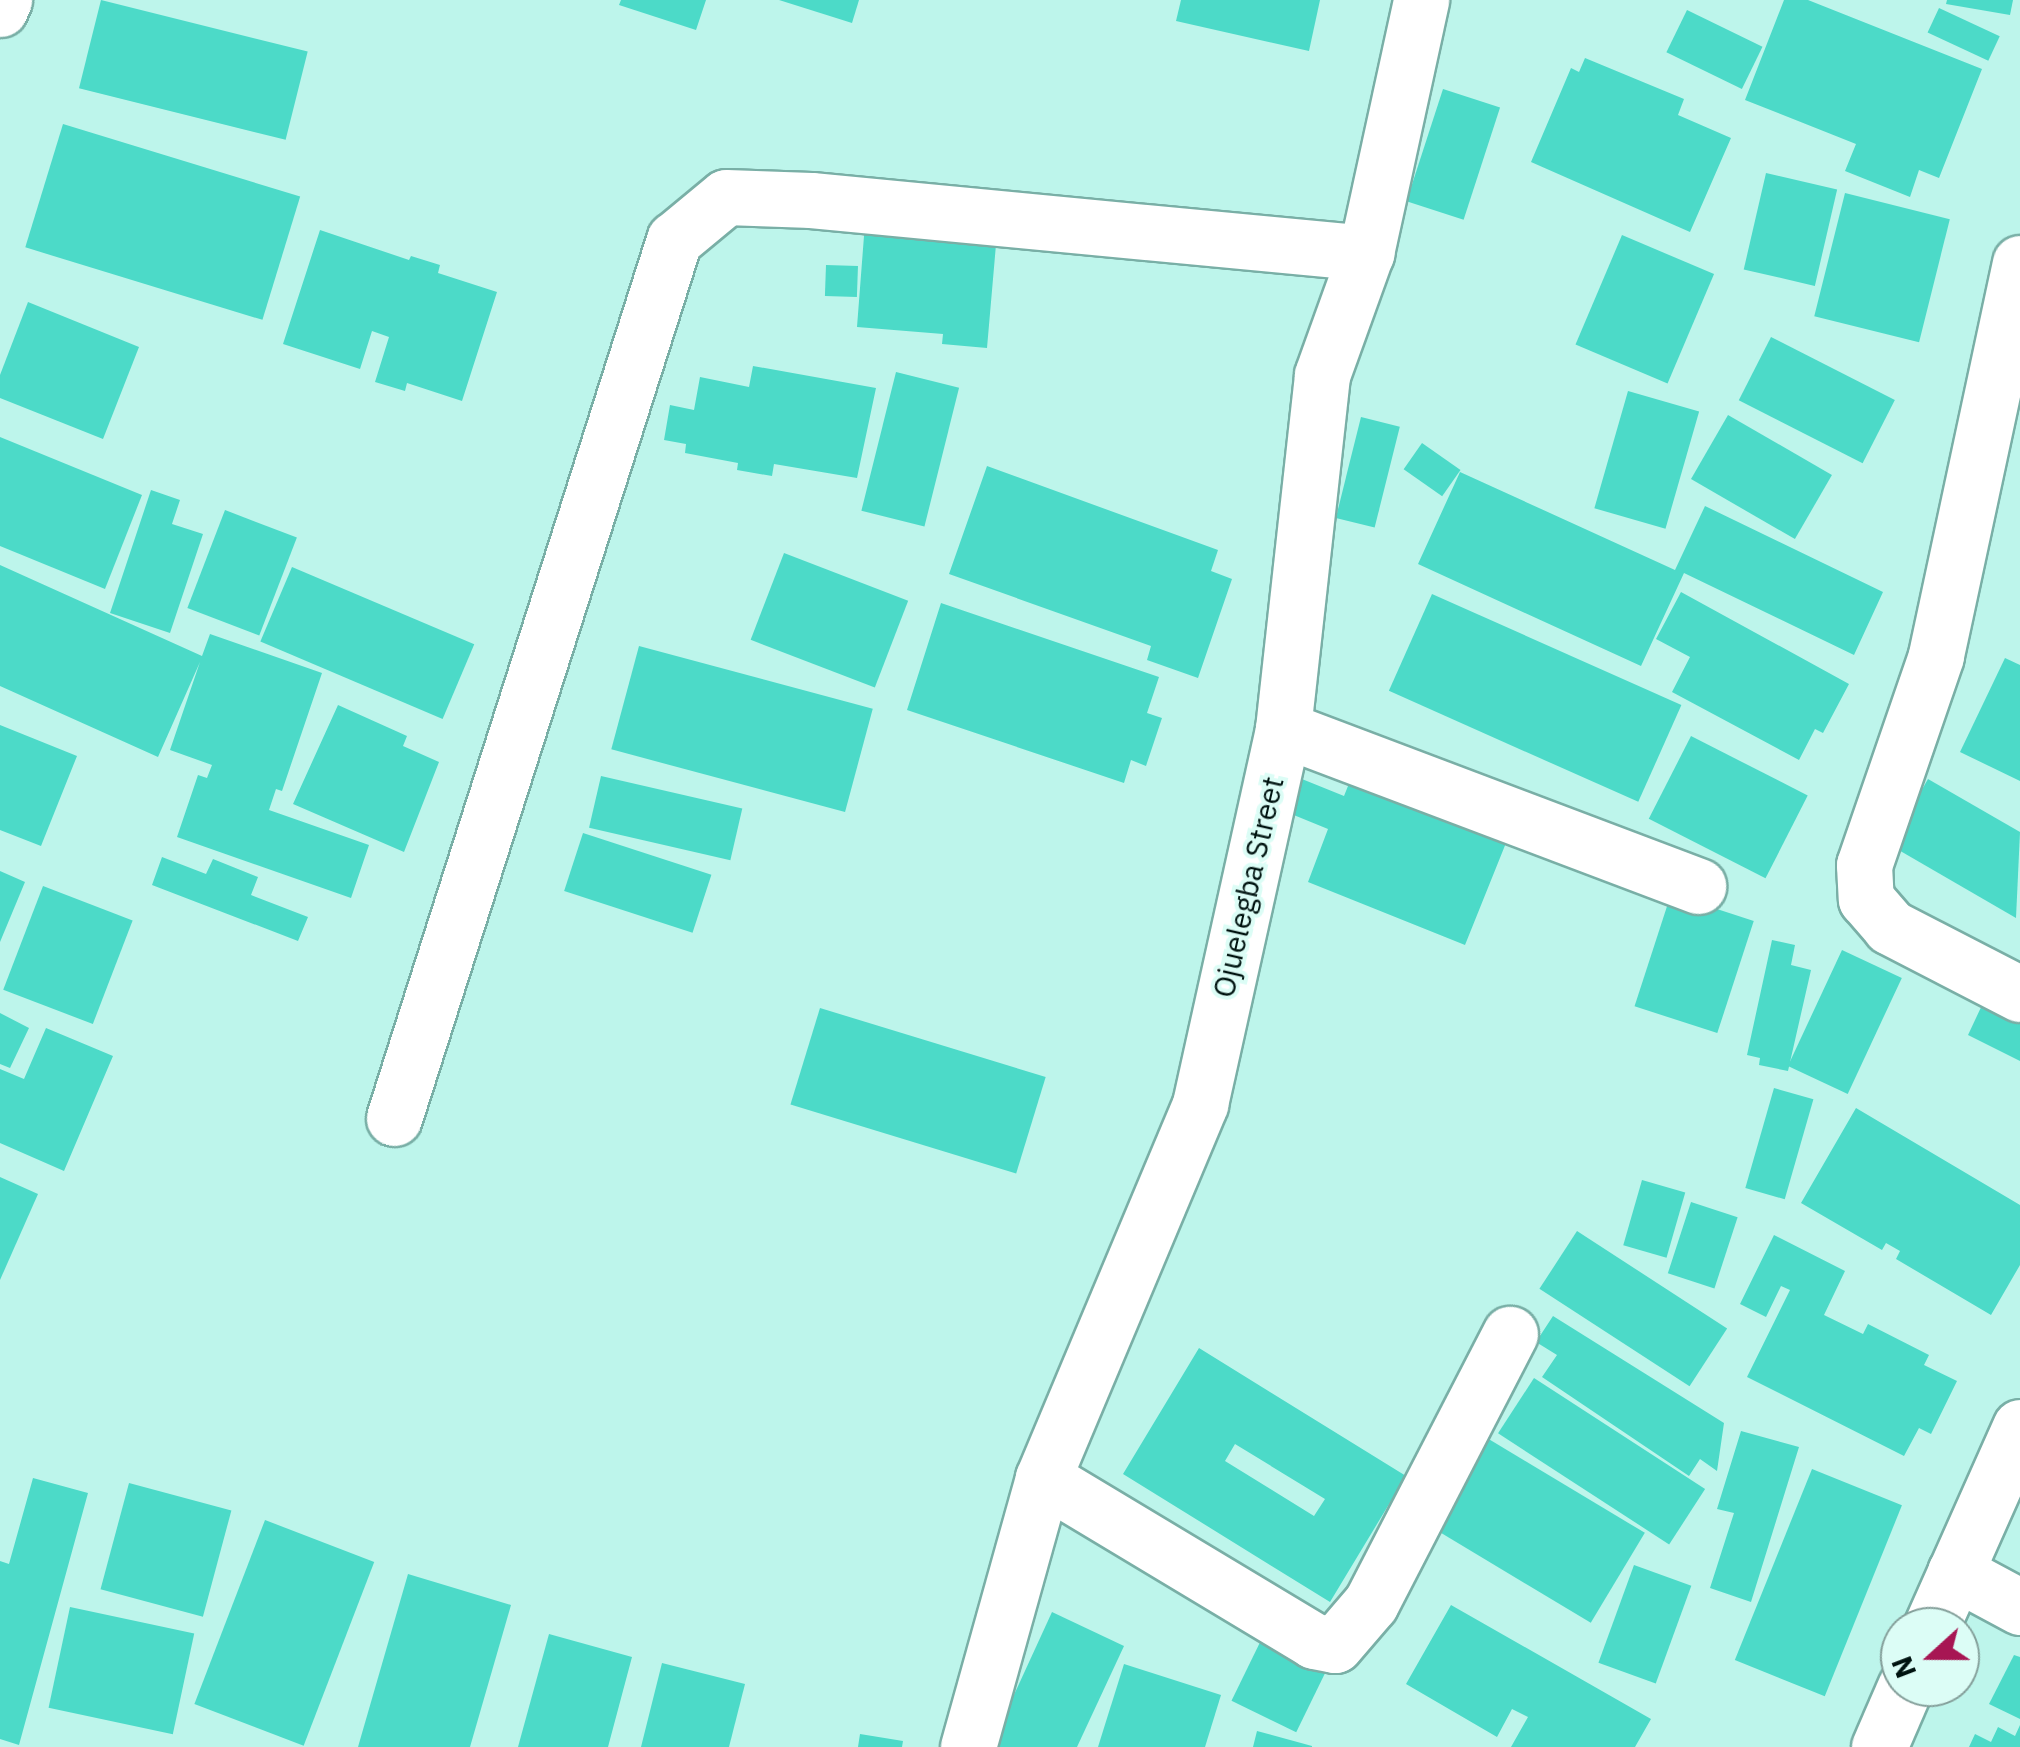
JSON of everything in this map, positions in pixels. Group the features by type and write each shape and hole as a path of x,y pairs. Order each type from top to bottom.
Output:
{"street":[{"path":"0,9 4,0"},
{"name":"Ojuelegba Street","path":"968,1747 1044,1478 1200,1104 1283,729 1322,375 1366,253 1421,0"},
{"path":"394,1118 674,240 726,197 811,200 1366,253"},
{"path":"2020,263 1936,656 1864,865 1866,899 1890,928 2020,994"},
{"path":"1283,729 1698,886"},
{"path":"1044,1478 1314,1640 1336,1646 1371,1603 1510,1334"},
{"path":"1940,1607 2020,1428"},
{"path":"1955,1572 2020,1607"},
{"path":"1879,1747 1896,1707"}],"building":[{"path":"101,0 308,52 286,140 79,88"},
{"path":"621,0 706,0 696,30 619,5"},
{"path":"779,0 859,0 852,23"},
{"path":"1181,0 1320,0 1309,51 1176,21"},
{"path":"1784,0 1808,0 1982,69 1939,178 1919,170 1910,197 1845,171 1856,144 1745,100"},
{"path":"1947,0 2013,0 2010,15 1946,4"},
{"path":"1939,8 2000,36 1988,61 1928,32"},
{"path":"1687,10 1762,47 1742,89 1666,52"},
{"path":"1585,58 1684,99 1678,115 1731,138 1690,232 1531,162 1571,68 1579,72"},
{"path":"1443,89 1500,108 1464,220 1407,201"},
{"path":"63,124 300,197 262,320 25,247"},
{"path":"1766,173 1837,189 1815,286 1744,269"},
{"path":"1845,193 1950,219 1919,342 1814,316"},
{"path":"865,223 997,233 987,348 942,344 943,334 857,327"},
{"path":"320,230 409,260 411,256 440,265 438,273 497,292 462,401 407,383 405,391 375,382 389,337 372,331 360,369 283,344"},
{"path":"1622,235 1714,274 1668,384 1576,345"},
{"path":"826,265 858,266 857,297 825,296"},
{"path":"28,302 139,347 103,439 0,398 0,375"},
{"path":"1771,337 1895,400 1863,463 1739,400"},
{"path":"753,366 876,388 857,478 774,464 772,476 737,470 738,463 685,453 686,444 664,440 670,405 694,410 700,377 749,387"},
{"path":"896,372 959,388 924,526 861,511"},
{"path":"1628,391 1699,411 1666,529 1594,508"},
{"path":"1728,415 1832,475 1795,539 1691,479"},
{"path":"1361,417 1400,427 1375,528 1336,518"},
{"path":"0,437 142,495 105,589 0,546"},
{"path":"1422,443 1461,470 1442,496 1404,469"},
{"path":"987,466 1218,550 1211,571 1232,579 1198,678 1147,660 1151,646 949,574"},
{"path":"1460,472 1675,570 1705,506 1883,592 1854,655 1684,573 1641,666 1418,564"},
{"path":"151,490 180,500 172,524 203,534 170,633 110,613"},
{"path":"225,510 297,538 259,636 187,608"},
{"path":"784,553 908,601 875,687 751,640"},
{"path":"0,565 202,656 210,634 322,673 282,791 276,789 269,810 369,845 351,898 177,837 198,775 207,778 212,765 170,750 200,662 158,757 0,686"},
{"path":"292,567 474,644 443,719 260,642"},
{"path":"1681,592 1849,684 1823,733 1815,729 1799,760 1672,692 1690,657 1656,639"},
{"path":"1432,594 1681,705 1638,802 1389,691"},
{"path":"941,603 1159,677 1147,713 1162,718 1146,766 1131,760 1124,783 907,710"},
{"path":"639,646 873,709 845,812 611,749"},
{"path":"2005,658 2020,665 2020,781 1960,752"},
{"path":"338,705 407,736 403,746 439,762 404,852 293,804"},
{"path":"0,725 77,756 41,846 0,830"},
{"path":"1691,736 1808,795 1766,878 1649,819"},
{"path":"1356,766 1512,828 1465,945 1308,882 1328,829 1279,809 1292,775 1344,796"},
{"path":"601,776 742,809 730,860 589,828"},
{"path":"1928,779 2020,832 2016,918 1890,845"},
{"path":"583,833 711,875 693,933 564,891"},
{"path":"162,857 206,874 213,859 258,877 251,895 308,917 298,941 152,885"},
{"path":"0,871 25,882 0,942"},
{"path":"43,886 133,920 93,1024 3,990"},
{"path":"1671,894 1754,921 1717,1033 1635,1006"},
{"path":"1772,940 1795,945 1791,965 1811,970 1788,1071 1759,1065 1760,1058 1747,1055"},
{"path":"1842,950 1902,978 1848,1094 1788,1066"},
{"path":"1983,1003 2020,1021 2020,1061 1968,1035"},
{"path":"820,1008 1046,1077 1016,1174 790,1105"},
{"path":"0,1013 29,1028 10,1068 0,1064"},
{"path":"46,1028 113,1056 64,1171 0,1143 0,1069 24,1079"},
{"path":"1774,1088 1813,1099 1785,1199 1745,1188"},
{"path":"1856,1108 2020,1205 2020,1265 1991,1315 1896,1259 1900,1251 1886,1243 1882,1250 1801,1203"},
{"path":"0,1177 38,1194 0,1280"},
{"path":"1642,1180 1685,1192 1667,1258 1623,1245"},
{"path":"1691,1202 1738,1217 1714,1288 1668,1273"},
{"path":"1577,1231 1727,1328 1690,1386 1539,1289"},
{"path":"1774,1235 1845,1271 1824,1315 1863,1334 1868,1324 1929,1355 1924,1365 1957,1381 1931,1434 1919,1428 1904,1456 1747,1377 1790,1290 1781,1286 1766,1317 1740,1304"},
{"path":"1553,1316 1724,1423 1717,1471 1700,1459 1689,1476 1542,1377 1557,1355 1536,1342"},
{"path":"1199,1348 1406,1476 1330,1602 1123,1474","holes":["1235,1444 1325,1499 1314,1516 1225,1461"]},
{"path":"1534,1378 1705,1489 1669,1544 1498,1433"},
{"path":"1741,1431 1799,1447 1751,1602 1710,1588 1734,1513 1717,1509"},
{"path":"1482,1435 1645,1533 1591,1623 1428,1525"},
{"path":"1812,1469 1902,1505 1825,1696 1735,1660"},
{"path":"33,1478 88,1493 19,1745 0,1739 0,1561 9,1564"},
{"path":"129,1483 231,1510 203,1617 101,1589"},
{"path":"265,1520 374,1562 304,1746 194,1704"},
{"path":"1634,1565 1691,1586 1656,1684 1598,1663"},
{"path":"408,1574 511,1605 470,1747 358,1747"},
{"path":"1451,1605 1651,1719 1635,1747 1511,1747 1528,1717 1512,1709 1497,1737 1406,1684"},
{"path":"70,1607 194,1633 173,1734 49,1708"},
{"path":"1052,1612 1124,1646 1077,1747 990,1747"},
{"path":"1267,1628 1332,1660 1296,1732 1231,1701"},
{"path":"549,1634 632,1657 608,1747 518,1747"},
{"path":"2014,1655 2020,1657 2020,1719 1989,1704"},
{"path":"662,1663 745,1684 729,1747 641,1747"},
{"path":"1124,1664 1221,1695 1205,1747 1098,1747"},
{"path":"2020,1725 2020,1747 1969,1747 1975,1734 1991,1742 1998,1727 2015,1736"},
{"path":"1257,1731 1312,1746 1312,1747 1253,1747"},
{"path":"860,1734 903,1741 902,1747 858,1747"}]}
